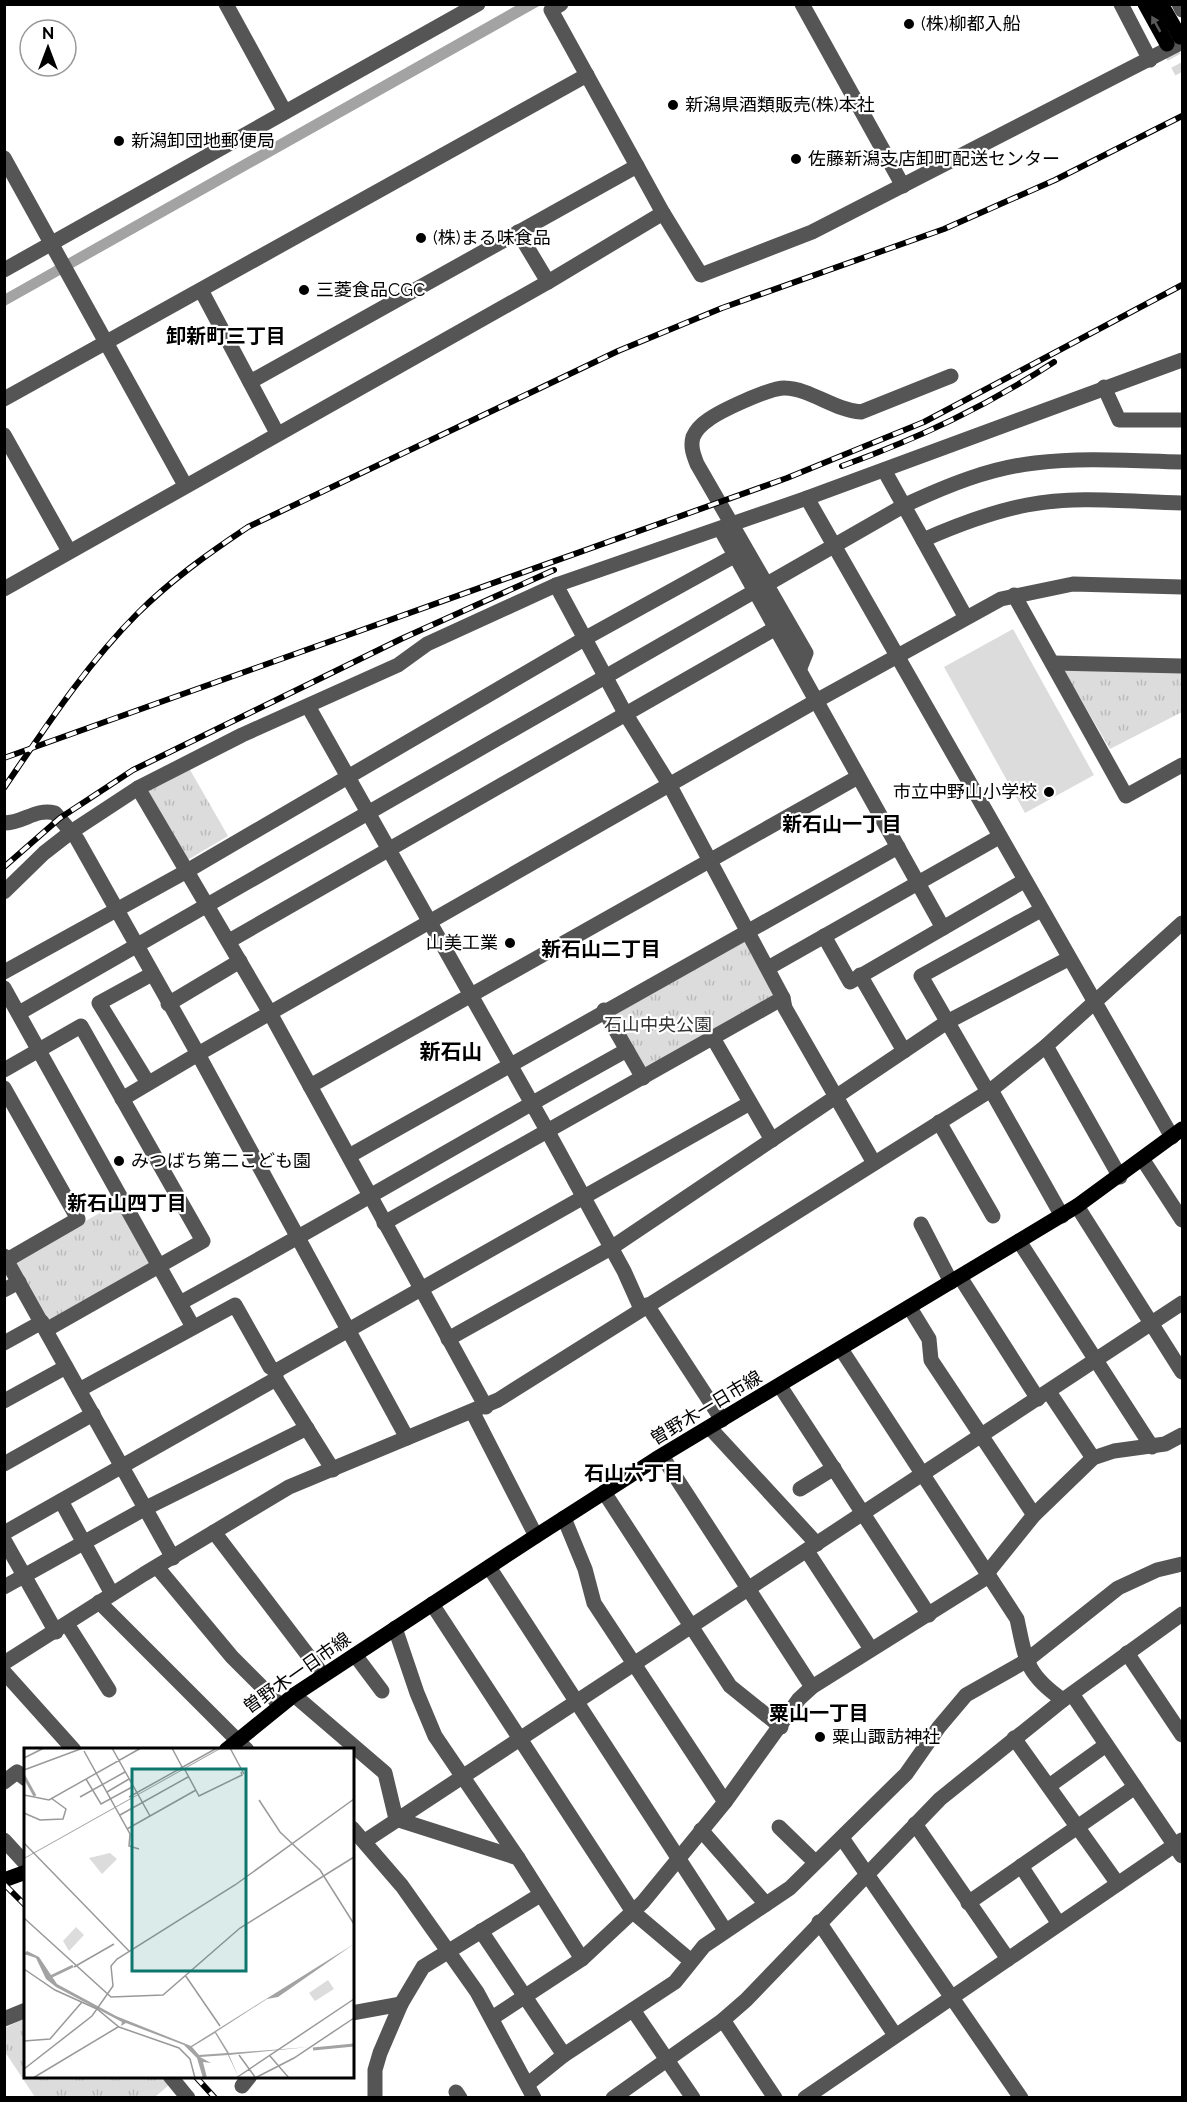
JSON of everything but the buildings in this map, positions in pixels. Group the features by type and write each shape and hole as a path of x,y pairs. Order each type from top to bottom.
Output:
{"main road":[{"path":"1145,4 1176,41"},
{"path":"1161,4 1176,41"},
{"name":"曽野木一日市線","path":"236,1746 294,1695 536,1536 662,1456 1062,1216 1120,1177 1177,1133"},
{"path":"4,1880 24,1873"}],"street":[{"path":"226,4 285,112"},
{"path":"4,270 478,4"},
{"path":"802,4 903,186"},
{"path":"1121,4 1150,60"},
{"path":"1179,4 1182,9"},
{"path":"556,7 587,75 663,213 701,274 812,232 1150,60 1176,41"},
{"path":"4,399 587,75"},
{"path":"4,158 10,181 53,243 105,343 185,485"},
{"path":"250,382 637,166"},
{"path":"4,589 277,432 548,282 663,213"},
{"path":"518,232 548,282"},
{"path":"201,290 277,432"},
{"path":"4,892 44,853 71,832 138,788 308,705 398,665 427,644 556,585 721,530 1182,360"},
{"path":"800,668 806,653 697,464 692,452 693,438 709,418 781,388 795,390 847,410 861,412 951,376"},
{"path":"1104,387 1119,420 1182,420"},
{"path":"4,435 69,551"},
{"path":"19,1013 904,505 977,475 1036,462 1096,460 1182,462"},
{"path":"884,470 965,616"},
{"path":"807,498 1068,959 1177,1133"},
{"path":"923,540 986,514 1029,504 1074,501 1182,503"},
{"path":"721,530 943,928"},
{"path":"4,972 114,909 187,871 584,639 736,555"},
{"path":"122,1098 965,616 1014,595 1072,584 1182,587"},
{"path":"556,585 625,713 669,784 710,859 768,968 783,998 785,1008 874,1163"},
{"path":"1014,595 1126,796 1182,765"},
{"path":"230,941 776,628"},
{"path":"1053,663 1182,666"},
{"path":"308,705 644,1307 716,1424 812,1547 871,1649"},
{"path":"310,1086 858,777"},
{"path":"138,788 230,941 448,1339 536,1536"},
{"path":"4,823 16,823 31,814 47,811 55,813 71,832 198,1054 347,1332 407,1438"},
{"path":"768,968 999,837"},
{"path":"349,1156 604,1010 898,847"},
{"path":"824,936 850,982 1024,881"},
{"path":"1041,910 921,976 1062,1216"},
{"path":"4,1663 105,1598 289,1487 480,1410 989,1091 1046,1046 1182,923"},
{"path":"448,1339 611,1248 947,1022 1068,959"},
{"path":"168,1004 240,961"},
{"path":"148,1083 99,1003 152,974"},
{"path":"860,975 904,1051"},
{"path":"4,988 193,1327"},
{"path":"384,1223 783,998"},
{"path":"604,1010 643,1078"},
{"path":"4,1070 81,1026 203,1241 44,1326 4,1343"},
{"path":"714,1038 772,1140"},
{"path":"1046,1046 1120,1177"},
{"path":"180,1303 299,1239 370,1195 627,1050"},
{"path":"4,1088 78,1219 6,1258 173,1558"},
{"path":"4,1533 122,1466 347,1332 750,1103"},
{"path":"939,1122 993,1216"},
{"path":"1143,1160 1182,1220"},
{"path":"1077,1206 1182,1372"},
{"path":"921,1224 956,1280 1093,1458"},
{"path":"1019,1241 1152,1447"},
{"path":"4,1290 19,1282"},
{"path":"365,1841 982,1437 1182,1303"},
{"path":"79,1390 236,1305 270,1367 333,1470"},
{"path":"910,1308 929,1339 931,1360 1034,1515"},
{"path":"805,2097 1118,1884 1180,1847 1068,1697 1043,1686 1026,1662 1017,1619 841,1349"},
{"path":"4,1401 66,1367"},
{"path":"780,1386 929,1615"},
{"path":"4,1464 93,1414"},
{"path":"4,1587 146,1508 307,1428"},
{"path":"492,2018 582,1959 633,1912 725,1803 799,1699 812,1687 929,1615 988,1574 1034,1515 1093,1458 1114,1451 1165,1444 1182,1435"},
{"path":"662,1456 812,1687"},
{"path":"800,1489 834,1468"},
{"path":"604,1492 730,1686 781,1727"},
{"path":"61,1501 84,1544 105,1598 236,1746"},
{"path":"564,1518 585,1569 594,1603 725,1803"},
{"path":"214,1532 323,1675"},
{"path":"4,1540 24,1576 109,1690"},
{"path":"354,1830 402,1886 477,1992 531,2091 564,2055 675,1982 704,1946 790,1888 906,1774 939,1726 966,1695 1026,1662 1118,1588 1157,1570 1182,1564"},
{"path":"489,1567 725,1930"},
{"path":"157,1568 232,1657 280,1705"},
{"path":"432,1604 633,1912 691,1961"},
{"path":"613,2097 723,2020 771,1975 819,1922 940,1799 1014,1738 1182,1614"},
{"path":"395,1628 435,1736 518,1858 582,1959"},
{"path":"1127,1653 1182,1735"},
{"path":"355,1655 382,1691"},
{"path":"4,1672 73,1748"},
{"path":"294,1695 385,1773 396,1819"},
{"path":"1014,1738 1118,1884"},
{"path":"1049,1786 1106,1745"},
{"path":"4,1782 17,1772 24,1777"},
{"path":"968,1903 1135,1787"},
{"path":"396,1819 518,1858"},
{"path":"915,1824 1008,1959"},
{"path":"779,1827 815,1862"},
{"path":"701,1830 766,1904"},
{"path":"842,1838 1021,2097"},
{"path":"4,1840 24,1862"},
{"path":"1021,1866 1059,1924"},
{"path":"375,2097 375,2070 401,2004 423,1967 540,1895"},
{"path":"819,1922 895,2035"},
{"path":"482,1931 564,2055"},
{"path":"354,2013 401,2004"},
{"path":"633,2010 693,2097"},
{"path":"4,2019 24,2011"},
{"path":"723,2020 775,2097"},
{"path":"172,2078 188,2097"}],"green space":[{"path":"1013,629 1094,775 1025,813 944,667"},
{"path":"1066,669 1182,671 1182,712 1110,749 1064,671"},
{"path":"189,768 228,836 184,862 143,792"},
{"name":"石山中央公園","path":"746,937 778,994 643,1071 610,1014"},
{"path":"119,1202 153,1262 52,1321 46,1321 15,1261"},
{"path":"24,2018 24,2078 163,2078 169,2085 155,2097 35,2097 5,2052 5,2028"}],"shaded area":[{"path":"517,5 541,5 5,306 5,294"}],"tunnel":[{"path":"1167,44 1182,72"}],"railway":[{"path":"4,788 67,698 118,634 177,578 248,527 618,351 722,308 944,229 1055,180 1182,116"},
{"path":"4,758 787,478 924,422 1182,285"},
{"path":"842,466 951,420 1003,393 1054,362"},
{"path":"4,867 60,818 133,770 401,639 554,570"},
{"path":"4,1884 24,1904"},
{"path":"197,2078 215,2098"}],"place":[{"name":"(株)柳都入船","path":"909,24"},
{"name":"新潟県酒類販売(株)本社","path":"673,105"},
{"name":"新潟卸団地郵便局","path":"119,141"},
{"name":"佐藤新潟支店卸町配送センター","path":"796,159"},
{"name":"(株)まる味食品","path":"421,238"},
{"name":"三菱食品CGC","path":"304,290"},
{"name":"市立中野山小学校","path":"1049,792"},
{"name":"山美工業","path":"510,943"},
{"name":"みつばち第二こども園","path":"119,1161"},
{"name":"粟山諏訪神社","path":"820,1737"}],"district":[{"name":"卸新町三丁目","path":"226,336"},
{"name":"新石山一丁目","path":"842,824"},
{"name":"新石山二丁目","path":"601,949"},
{"name":"新石山","path":"451,1052"},
{"name":"新石山四丁目","path":"127,1203"},
{"name":"石山六丁目","path":"634,1473"},
{"name":"粟山一丁目","path":"819,1713"}]}
